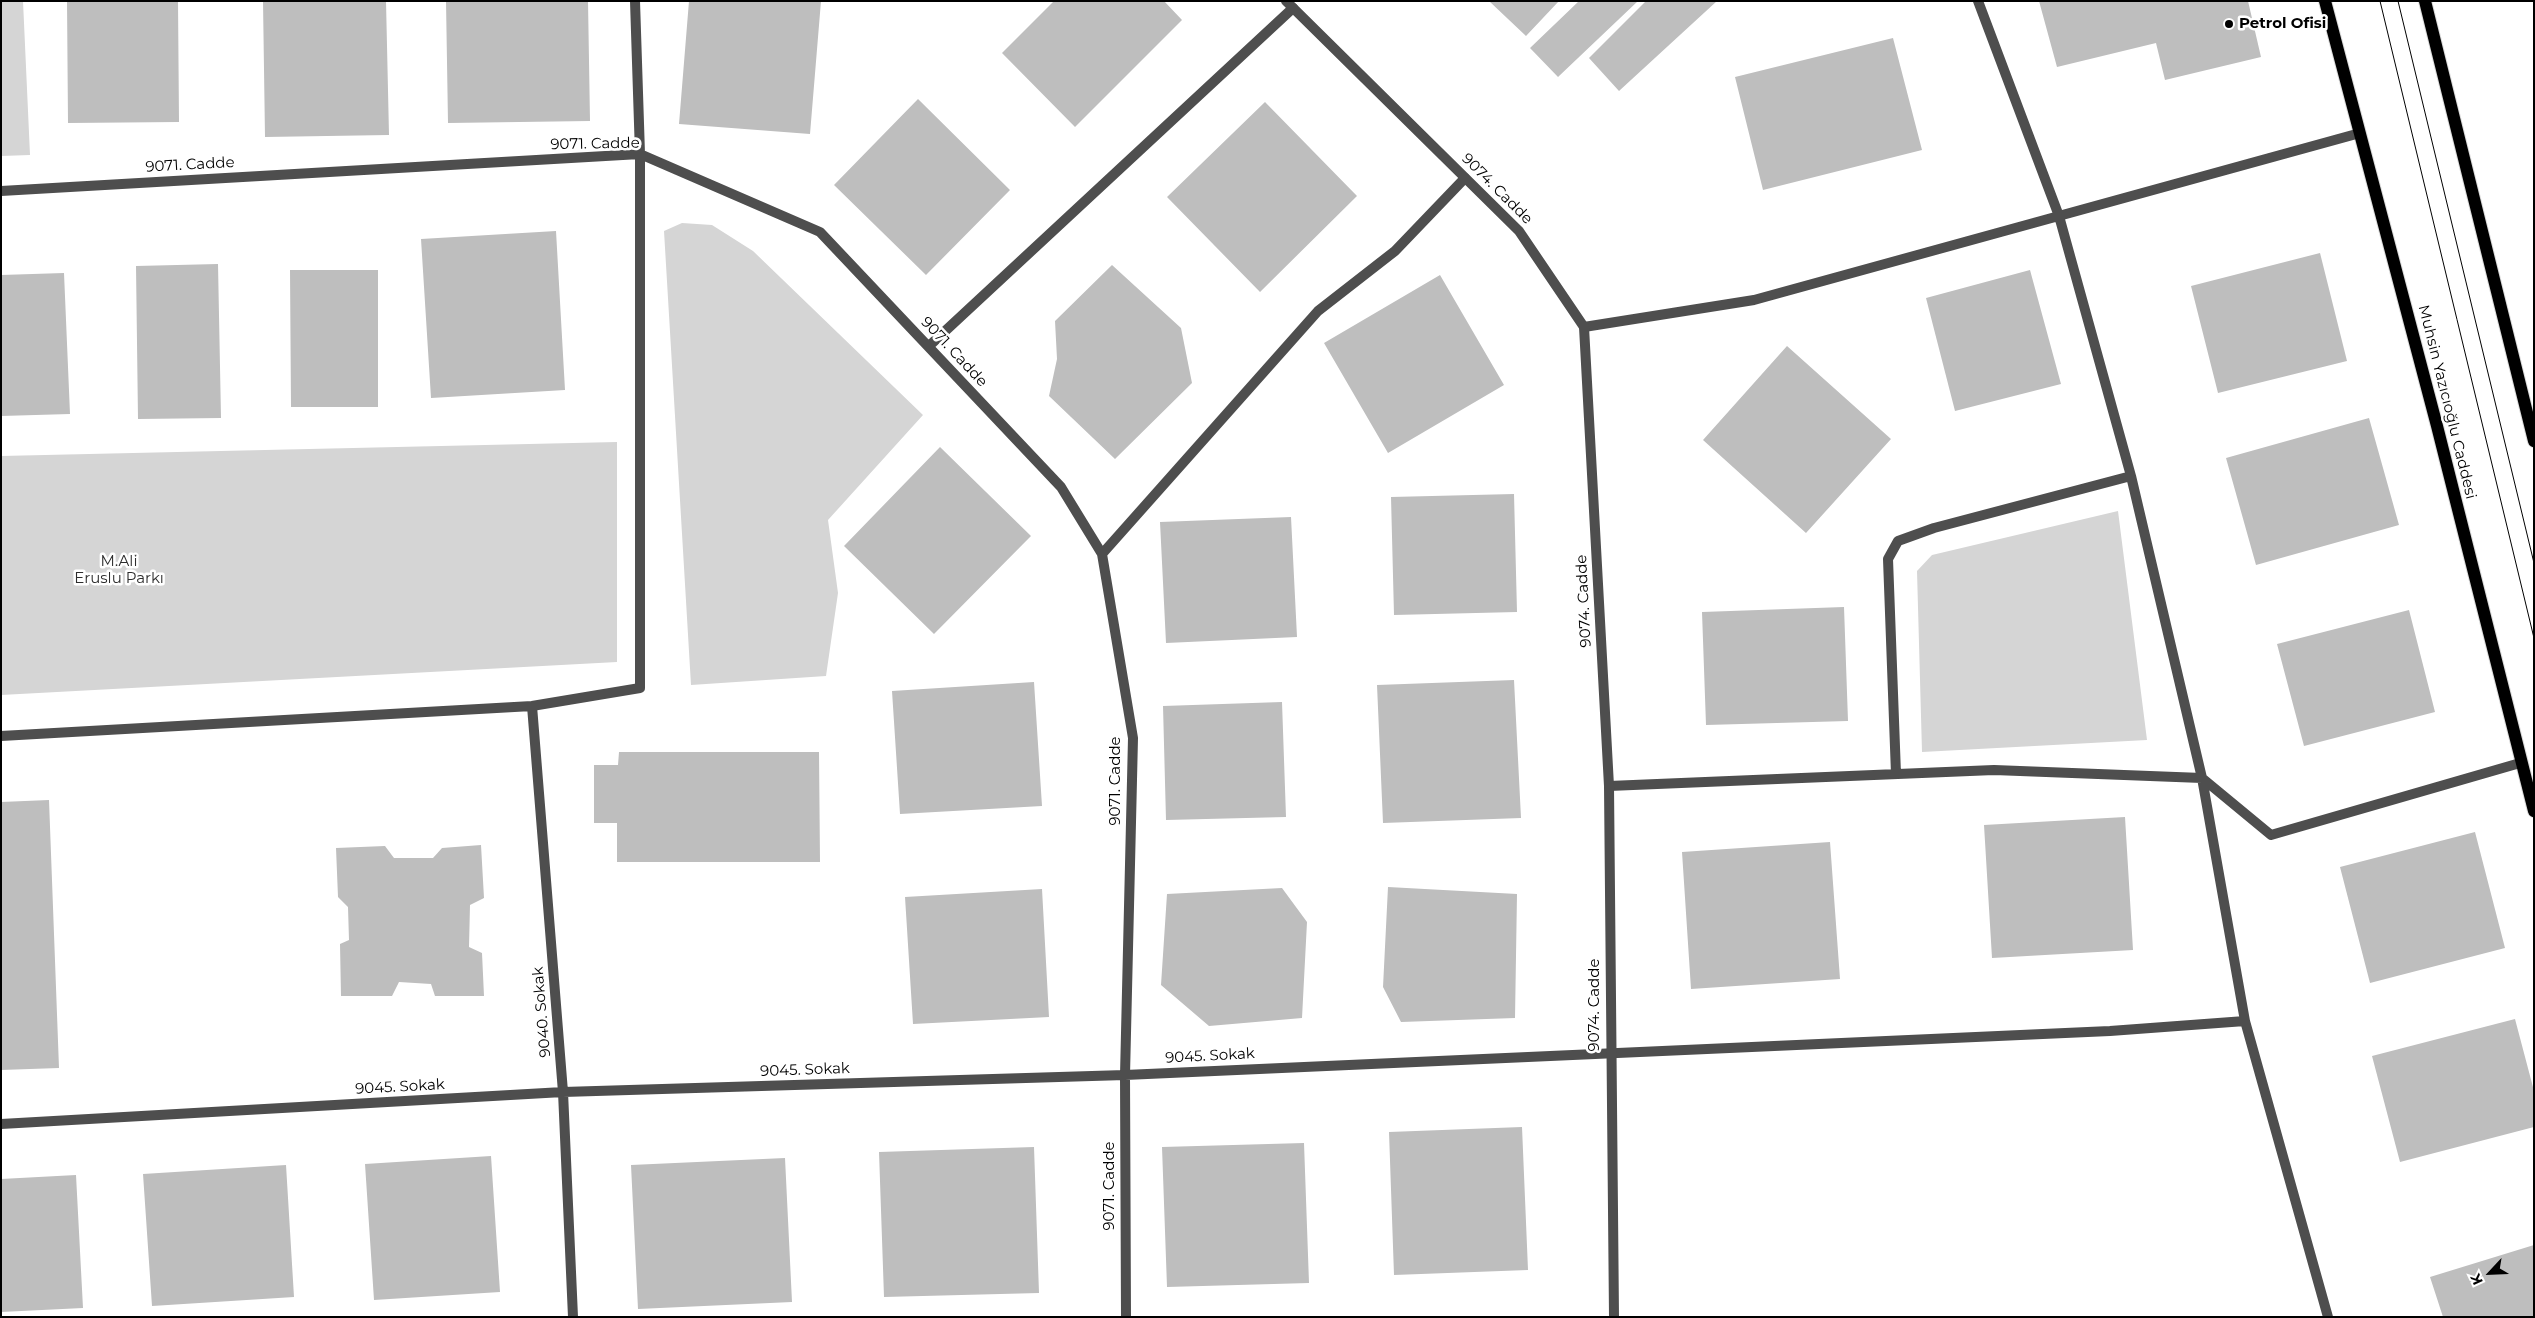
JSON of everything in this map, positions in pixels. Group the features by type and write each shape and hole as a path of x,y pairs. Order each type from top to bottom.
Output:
{"main road":[{"name":"Muhsin Yazıcıoğlu Caddesi","path":"2325,1 2437,426 2520,763 2534,811"},
{"path":"2425,1 2534,440"}],"street":[{"path":"1,736 532,706 640,688 640,154 635,1"},
{"path":"1978,1 2059,216 2131,476 2202,778 2245,1021 2328,1317"},
{"path":"928,346 1290,5"},
{"name":"9074. Cadde","path":"1290,5 1520,231 1584,327 1609,786 1610,1053 1614,1317"},
{"path":"1584,327 1754,300 2360,133"},
{"name":"9071. Cadde","path":"1,191 640,154 820,232 1061,487 1102,554 1133,738 1125,1075 1126,1317"},
{"path":"1102,554 1318,311 1394,251 1465,178"},
{"path":"1896,774 1888,560 1898,541 1934,528 2131,476"},
{"name":"9040. Sokak","path":"532,706 563,1092 573,1317"},
{"path":"1609,786 1994,770 2202,778 2271,834 2520,763"},
{"name":"9045. Sokak","path":"1,1124 563,1092 1125,1075 2100,1032 2245,1021"}],"green space":[{"path":"1,1 23,1 30,155 1,156"},
{"path":"682,223 712,225 753,251 923,415 828,520 838,593 826,676 691,685 664,231"},
{"name":"M.Ali Eruslu Parkı","path":"617,442 617,662 1,695 1,456"},
{"path":"2118,511 2147,740 1922,752 1917,571 1932,555"}],"building":[{"path":"67,1 178,1 179,122 68,123"},
{"path":"263,1 386,1 389,135 265,137"},
{"path":"446,1 588,1 590,121 448,123"},
{"path":"689,1 821,1 810,134 679,124"},
{"path":"1054,1 1164,1 1182,20 1075,127 1002,53"},
{"path":"1489,1 1559,1 1526,36"},
{"path":"1579,1 1638,1 1558,77 1530,48"},
{"path":"1646,1 1717,1 1619,91 1589,58"},
{"path":"2039,1 2248,1 2261,57 2165,80 2156,43 2057,67"},
{"path":"1893,38 1922,150 1763,190 1735,77"},
{"path":"918,99 1010,190 926,275 834,185"},
{"path":"1265,102 1357,196 1260,292 1167,197"},
{"path":"556,231 565,390 431,398 421,239"},
{"path":"2320,253 2347,361 2218,393 2191,286"},
{"path":"218,264 221,418 138,419 136,266"},
{"path":"1112,265 1181,328 1192,383 1115,459 1049,396 1057,359 1055,321"},
{"path":"290,270 378,270 378,407 291,407"},
{"path":"2030,270 2061,384 1955,411 1926,298"},
{"path":"64,273 70,414 1,416 1,275"},
{"path":"1440,275 1504,385 1388,453 1324,343"},
{"path":"1787,346 1891,439 1806,533 1703,440"},
{"path":"2369,418 2399,525 2256,565 2226,458"},
{"path":"940,447 1031,536 934,634 844,546"},
{"path":"1514,494 1517,612 1394,615 1391,497"},
{"path":"1291,517 1297,637 1166,643 1160,522"},
{"path":"1844,607 1848,721 1706,725 1702,612"},
{"path":"2409,610 2435,712 2304,746 2277,644"},
{"path":"1514,680 1521,818 1383,823 1377,685"},
{"path":"1034,682 1042,806 900,814 892,691"},
{"path":"1282,702 1286,817 1166,820 1163,706"},
{"path":"619,752 819,752 820,862 617,862 617,823 594,823 594,765 618,765"},
{"path":"49,800 59,1068 1,1070 1,802"},
{"path":"2125,817 2133,950 1992,958 1984,825"},
{"path":"2475,832 2505,948 2370,983 2340,867"},
{"path":"1830,842 1840,979 1691,989 1682,852"},
{"path":"481,845 484,898 470,905 469,947 482,953 484,996 435,996 431,984 399,982 392,996 341,996 340,944 349,940 348,907 338,897 336,848 385,846 394,858 433,858 442,848"},
{"path":"1388,887 1517,894 1515,1018 1401,1022 1383,987"},
{"path":"1282,888 1307,922 1302,1018 1209,1026 1161,985 1167,894"},
{"path":"1042,889 1049,1017 913,1024 905,897"},
{"path":"2515,1019 2534,1091 2534,1127 2400,1162 2372,1056"},
{"path":"1522,1127 1528,1270 1394,1275 1389,1132"},
{"path":"1304,1143 1309,1283 1167,1287 1162,1147"},
{"path":"1034,1147 1039,1293 884,1297 879,1152"},
{"path":"491,1156 500,1292 374,1300 365,1164"},
{"path":"785,1158 792,1302 638,1309 631,1165"},
{"path":"286,1165 294,1297 152,1306 143,1174"},
{"path":"76,1175 83,1308 1,1312 1,1179"},
{"path":"2534,1245 2534,1317 2443,1317 2430,1277"}],"tram line":[{"path":"2380,1 2534,638"},
{"path":"2398,1 2534,563"}],"place":[{"name":"Petrol Ofisi","path":"2229,24"}]}
